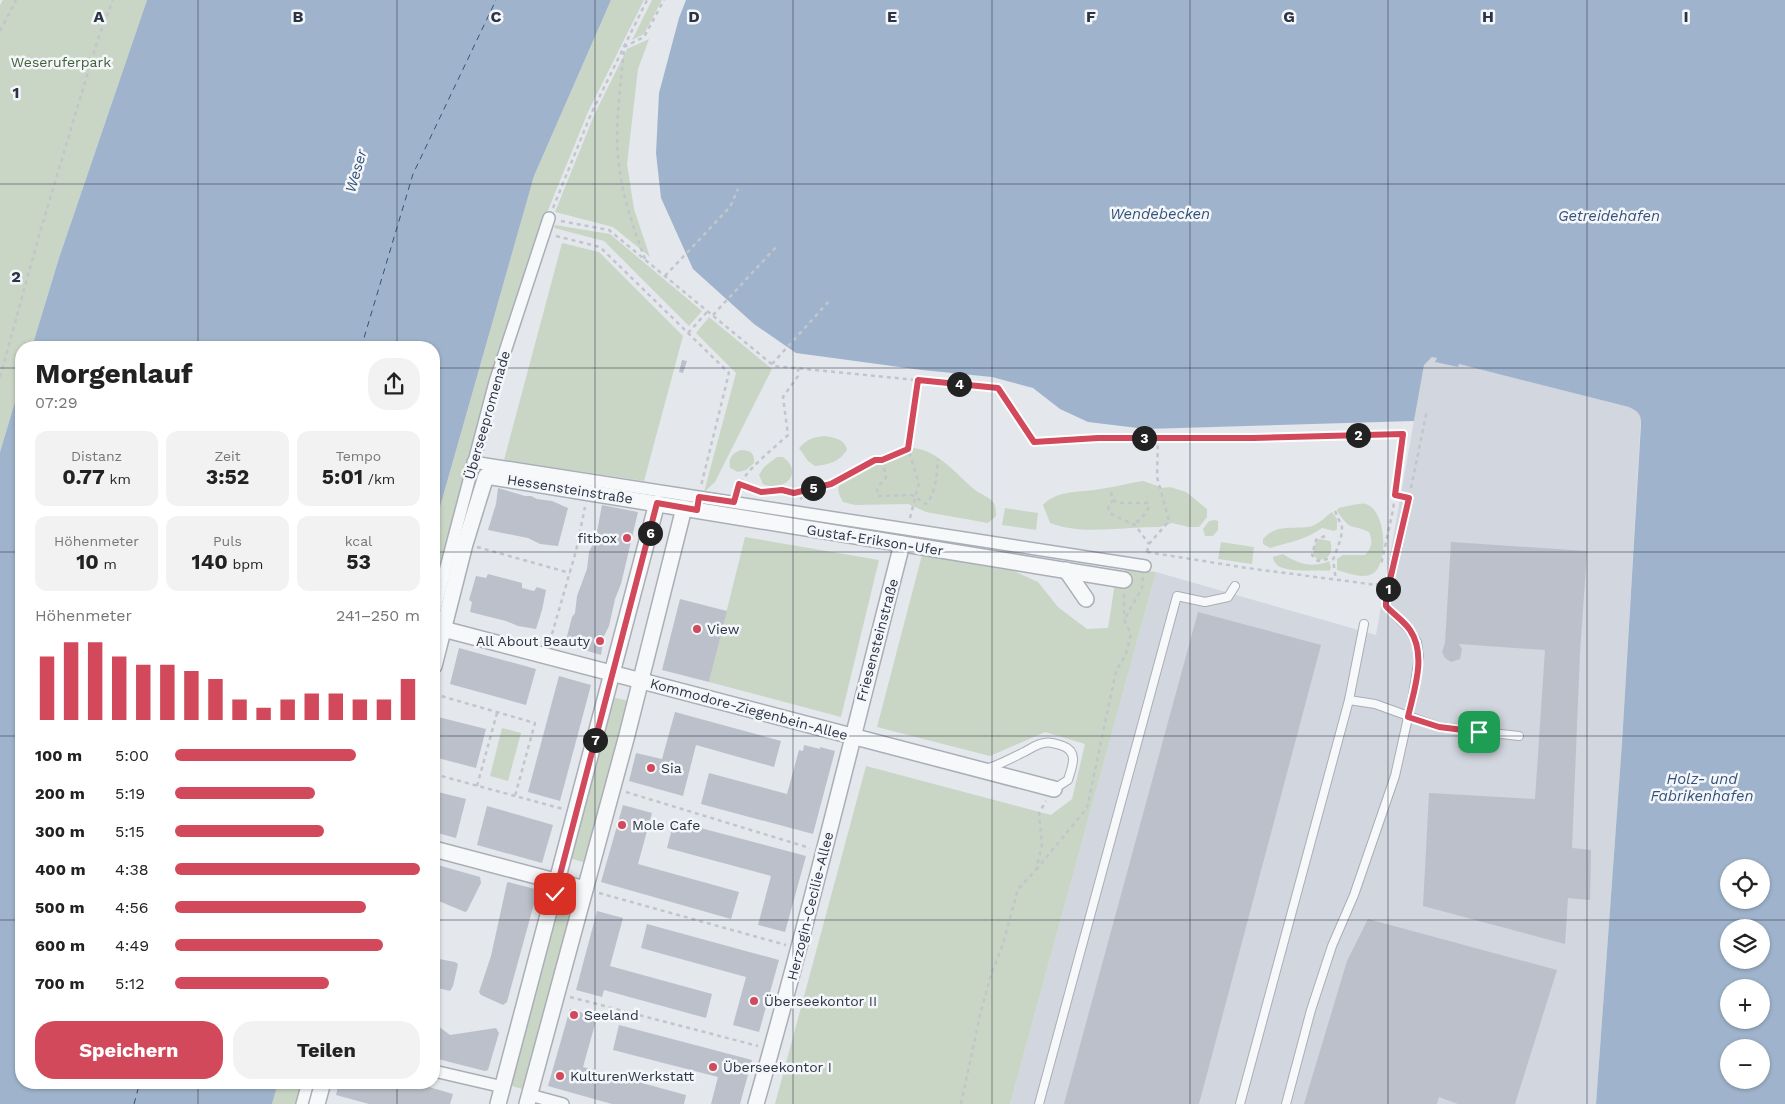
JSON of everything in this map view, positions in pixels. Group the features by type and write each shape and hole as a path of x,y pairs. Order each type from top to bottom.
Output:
{"street":[{"name":"Überseepromenade","path":"440,590 495,382 549,218"},
{"path":"473,462 489,470 1146,558"},
{"name":"Überseepromenade","path":"440,644 466,544 489,470"},
{"name":"Hessensteinstraße","path":"489,470 684,508"},
{"path":"498,1104 657,503"},
{"path":"563,1104 528,1099 642,680 684,508"},
{"name":"Gustaf-Erikson-Ufer","path":"684,508 1124,580"},
{"name":"Friesensteinstraße","path":"852,736 902,544"},
{"path":"1066,570 1086,598"},
{"name":"Kommodore-Ziegenbein-Allee","path":"444,629 1054,789"},
{"name":"Herzogin-Cecilie-Allee","path":"756,1104 799,949 852,736"},
{"path":"440,850 585,889"},
{"path":"440,1072 503,1088"},
{"path":"302,1104 306,1089"},
{"path":"318,1104 321,1089"}],"lane":[{"path":"1286,1104 1311,1010 1332,946 1354,895 1395,776 1408,717 1419,657 1416,642 1410,629 1386,606 1386,597 1409,498"},
{"path":"1039,1104 1177,596 1205,602 1228,597 1235,586"},
{"path":"1240,1104 1349,700 1364,624"},
{"path":"1349,700 1375,704 1439,727 1519,736"},
{"path":"981,770 998,765 1040,743 1048,742 1067,748 1072,752 1074,760 1068,780 1054,789"}],"path":[{"path":"0,31 16,0"},
{"path":"0,377 40,232 98,39 113,0"},
{"path":"646,0 591,114 549,218 609,230 772,364 998,388 1034,442 1098,438 1403,434 1395,495 1380,566"},
{"path":"624,46 644,37 664,0"},
{"path":"624,46 618,128 619,165 628,211 645,259"},
{"path":"665,276 730,207 738,189"},
{"path":"544,233 600,247 729,374 699,497"},
{"path":"713,315 777,246"},
{"path":"772,364 830,300"},
{"path":"688,333 708,311"},
{"path":"734,502 739,484 788,435 783,397 798,376 798,368"},
{"path":"909,520 919,483 908,449 918,380"},
{"path":"1395,495 1409,498 1427,410"},
{"path":"961,1104 980,1016 1018,890 1087,808 1116,672 1126,654 1131,634 1124,620 1142,588 1149,544 1169,521 1157,476 1158,438"},
{"path":"739,484 761,492 782,490 794,493 831,484 875,460 883,459 908,449"},
{"path":"883,459 886,478 877,488 878,496 912,495 925,504 929,501 938,459"},
{"path":"1111,492 1113,500 1118,503 1148,503 1149,507 1146,513 1134,524"},
{"path":"1113,500 1108,507 1110,512 1134,524 1149,544"},
{"path":"552,634 570,573 586,505"},
{"path":"1335,511 1342,524 1342,530 1333,558 1336,580"},
{"path":"1324,536 1316,540 1312,555 1318,561 1333,558"},
{"path":"466,544 570,573"},
{"path":"1146,558 1247,568 1376,585 1378,576"},
{"path":"440,696 535,723 515,796"},
{"path":"477,786 497,713"},
{"path":"440,776 576,813"},
{"path":"612,788 824,852"},
{"path":"1036,870 1042,845 1039,812 1054,789"},
{"path":"585,889 799,949"},
{"path":"557,994 772,1049"}],"shaded area":[{"path":"1432,357 1437,357 1436,362 1458,367 1459,364 1630,407 1638,411 1641,416 1622,743 1596,1104 1010,1104 1156,572 1376,635 1424,364"}],"green space":[{"name":"Weseruferpark","path":"3,0 147,0 59,258 34,341 15,341 15,402 0,452 0,5"},
{"path":"611,0 644,0 588,112 542,225 484,402 440,567 440,507 534,176"},
{"path":"652,0 662,0 644,34 632,40"},
{"path":"649,39 638,69 627,164 634,209 650,257 613,227 555,212 595,113 627,49"},
{"path":"555,225 610,234 702,311 689,326 604,241 554,228"},
{"path":"562,243 599,252 683,336 644,481 504,460"},
{"path":"709,317 772,369 715,482 704,492 736,373 696,333"},
{"path":"825,436 842,441 847,450 840,458 833,462 815,466 808,461 799,448 811,439"},
{"path":"913,448 931,453 939,458 975,490 990,499 995,506 996,516 988,523 926,512 908,504 855,505 843,502 838,492 840,481 875,461 886,459"},
{"path":"741,450 751,453 754,457 754,463 746,470 738,472 730,468 730,459 733,454"},
{"path":"777,457 783,457 789,463 792,475 784,484 778,486 763,484 759,475 764,467"},
{"path":"1143,481 1163,488 1170,487 1186,492 1207,509 1207,517 1199,527 1172,523 1160,527 1104,530 1076,529 1050,523 1043,505 1056,496 1070,492"},
{"path":"1365,504 1373,509 1382,527 1383,538 1383,550 1377,569 1372,574 1364,576 1337,570 1337,559 1343,555 1365,555 1370,547 1371,538 1369,532 1349,525 1337,511 1338,508"},
{"path":"1005,508 1038,513 1036,530 1002,525"},
{"path":"1332,512 1337,519 1337,529 1334,531 1322,528 1304,538 1270,548 1263,544 1263,539 1273,531 1284,528 1311,526"},
{"path":"1209,521 1218,521 1218,530 1213,536 1205,536 1203,529"},
{"path":"745,537 879,560 841,717 709,682"},
{"path":"1319,539 1330,541 1331,545 1330,554 1322,560 1318,560 1313,554 1315,544"},
{"path":"1221,542 1254,547 1252,564 1218,559"},
{"path":"1283,554 1294,560 1311,565 1329,561 1331,568 1329,571 1296,570 1280,567 1275,563 1273,557"},
{"path":"922,555 1001,565 1038,582 1058,607 1087,629 1108,628 1115,583 1122,584 1125,568 1156,572 1010,1104 775,1104 866,766 1051,815 1072,799 1085,744 1045,732 990,756 877,727"},
{"path":"612,697 629,701 586,863 569,858"},
{"path":"502,728 521,733 508,781 490,776"},
{"path":"556,904 574,909 526,1090 508,1085"},
{"path":"276,1089 301,1089 297,1104 272,1104"}],"water":[{"name":"Weser","path":"147,0 611,0 534,176 440,507 440,341 34,341 59,258"},
{"path":"686,0 1785,0 1785,1104 1596,1104 1622,743 1641,424 1640,416 1637,412 1629,407 1459,364 1458,367 1435,362 1437,358 1432,357 1424,365 1414,421 1146,429 1088,422 1060,409 1033,388 992,377 922,370 796,353 754,324 693,269 661,198 656,153 659,93 679,18"},
{"path":"15,402 15,1089 276,1089 272,1104 0,1104 0,452"}],"building":[{"path":"682,360 687,361 683,373 679,372"},
{"path":"498,488 537,499 552,501 568,508 558,546 540,544 528,538 488,530 496,504"},
{"path":"602,505 638,512 621,584 615,599 609,626 604,636 601,655 565,644 572,617 575,613 577,596 587,569 589,552 596,537"},
{"path":"1451,542 1587,551 1580,653 1572,848 1591,850 1590,900 1568,898 1565,944 1423,906 1429,793 1535,799 1545,650 1459,644 1462,649 1460,659 1451,662 1445,658 1442,652 1445,643"},
{"path":"488,574 522,583 522,588 534,591 537,587 546,590 536,629 518,626 470,612 472,602 469,600 476,576 486,578"},
{"name":"View","path":"680,599 727,611 709,682 662,670"},
{"path":"1198,612 1321,645 1199,1104 1064,1104"},
{"path":"459,648 536,669 526,705 450,684"},
{"path":"559,676 591,685 560,801 528,792"},
{"path":"675,712 781,741 774,767 696,745 683,796 629,781 636,753 662,759"},
{"path":"440,718 486,729 476,768 440,759"},
{"path":"804,745 835,751 813,834 701,804 709,773 787,794 799,750 803,751"},
{"path":"440,792 466,799 456,838 440,834"},
{"path":"623,805 652,813 638,864 739,892 731,919 601,882"},
{"path":"487,806 553,825 542,863 477,845"},
{"path":"674,821 806,856 785,932 758,925 771,876 667,848"},
{"path":"440,866 480,877 481,883 465,912 440,902"},
{"path":"508,882 535,889 537,893 507,1002 503,1005 481,995 479,992 491,956"},
{"path":"597,911 623,918 610,966 712,994 706,1018 604,990 602,997 576,990"},
{"path":"1368,919 1557,970 1515,1104 1458,1104 1439,1097 1437,1104 1304,1104 1347,961"},
{"name":"Überseekontor II","path":"647,924 779,960 759,1032 733,1025 746,977 641,948"},
{"path":"440,959 458,964 450,991 440,988"},
{"path":"570,1009 597,1017 583,1067 686,1095 684,1104 612,1104 548,1086"},
{"name":"Überseekontor I","path":"619,1025 752,1060 740,1104 711,1104 718,1077 613,1050"},
{"path":"440,1028 450,1035 496,1028 499,1033 488,1070 485,1071 440,1060"},
{"path":"337,1089 436,1089 453,1094 450,1104 369,1104 336,1095"}],"ferry route":[{"path":"363,341 413,174 496,0"},
{"path":"134,1104 138,1089"}],"place":[{"name":"fitbox","path":"627,538"},
{"name":"View","path":"697,629"},
{"name":"All About Beauty","path":"600,641"},
{"name":"Sia","path":"651,768"},
{"name":"Mole Cafe","path":"622,825"},
{"name":"Überseekontor II","path":"754,1001"},
{"name":"Seeland","path":"574,1015"},
{"name":"Überseekontor I","path":"713,1067"},
{"name":"KulturenWerkstatt","path":"560,1076"}],"route":[{"path":"555,894 657,503 697,510 699,497 734,502 739,484 761,492 782,490 794,493 831,484 875,460 882,460 908,449 918,380 998,388 1034,442 1098,438 1253,438 1403,434 1395,495 1409,498 1386,597 1386,606 1410,629 1416,642 1419,657 1408,717 1439,727 1479,732"}],"water label":[{"name":"Wendebecken","path":"1160,214"},
{"name":"Getreidehafen","path":"1609,216"},
{"name":"Holz- und Fabrikenhafen","path":"1702,788"}]}
